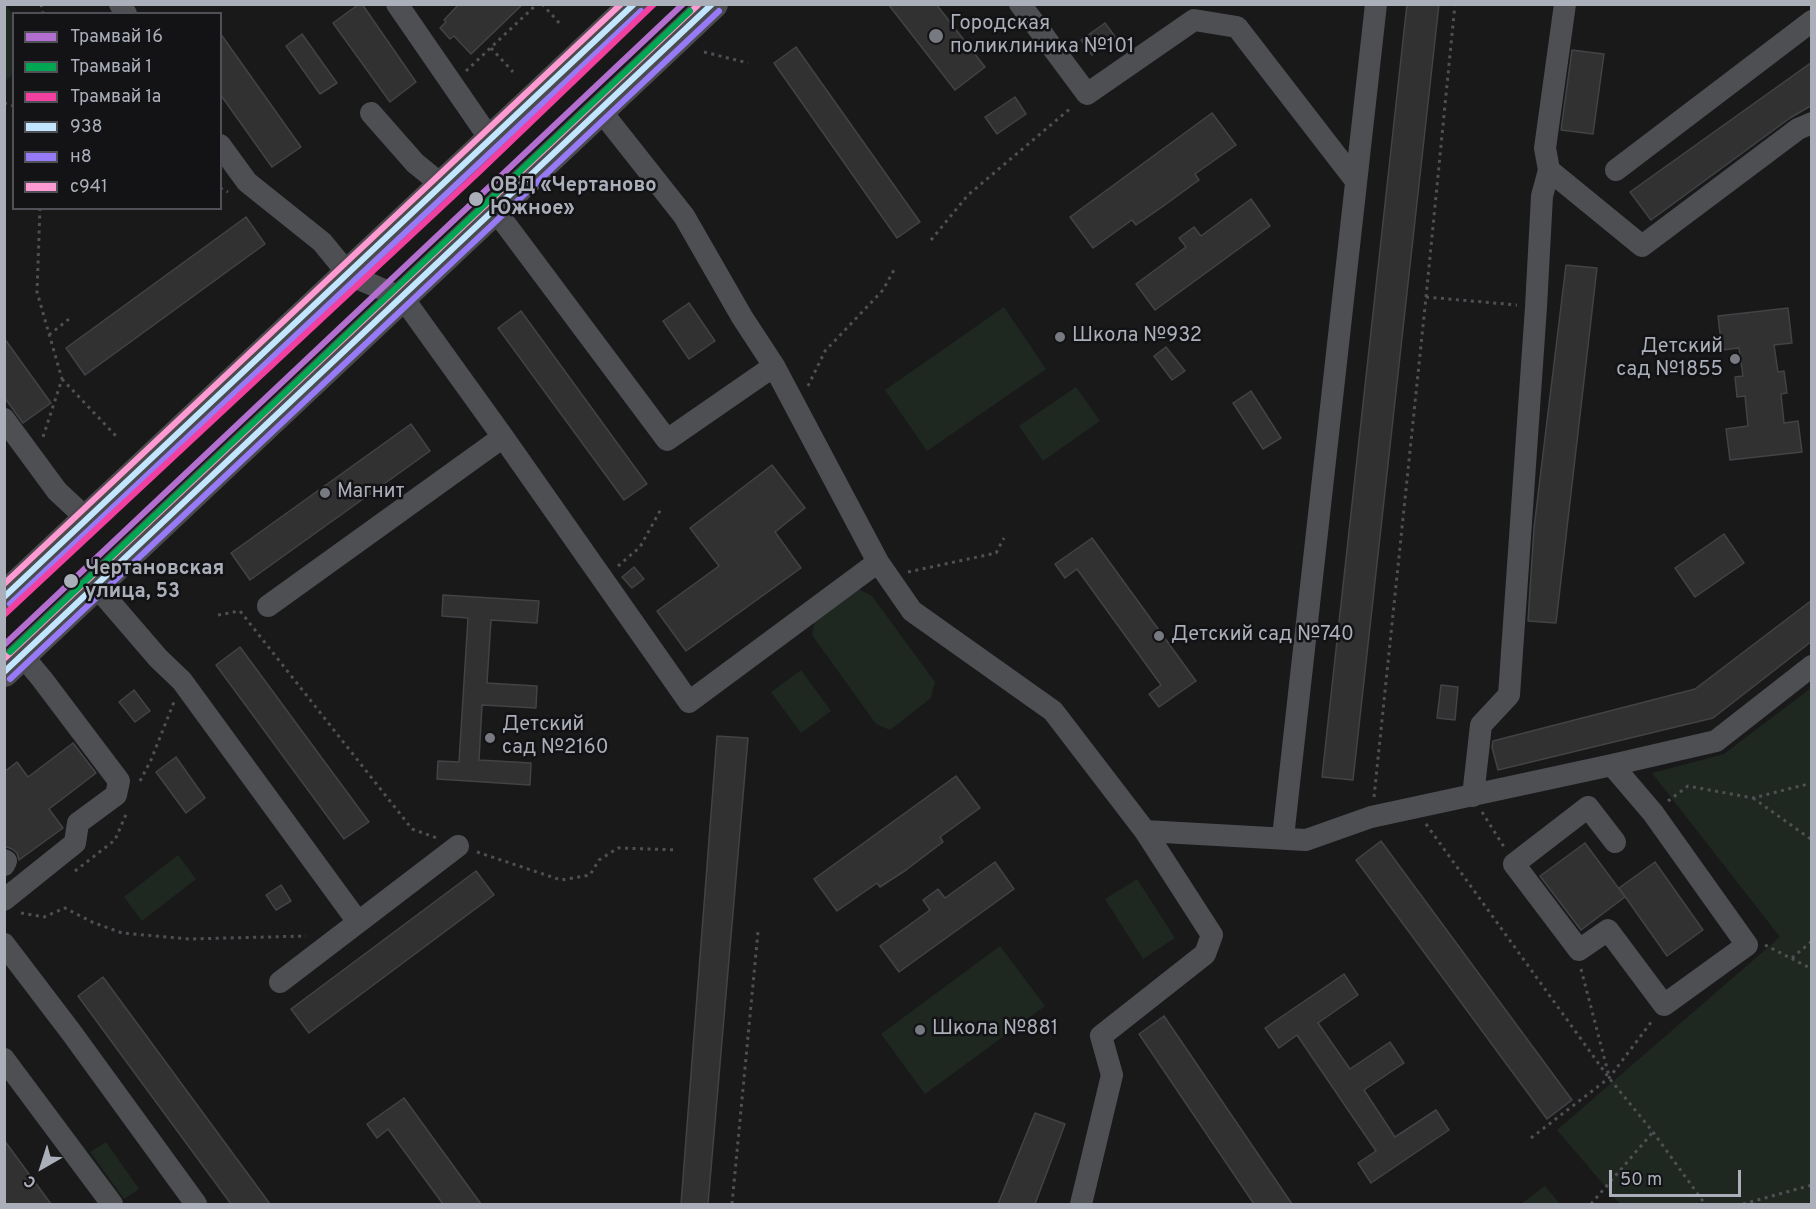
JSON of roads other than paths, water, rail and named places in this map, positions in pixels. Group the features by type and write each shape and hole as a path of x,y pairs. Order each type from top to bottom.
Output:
{"main road":[{"path":"4,597 635,4"},
{"path":"13,664 713,4"}],"lane":[{"path":"1020,4 1087,94 1195,12 1237,27 1356,181"},
{"path":"1283,837 1376,4"},
{"path":"1473,796 1481,725 1509,695 1542,196 1550,170 1545,148 1565,4"},
{"path":"407,8 452,84 490,139"},
{"path":"1616,170 1812,21"},
{"path":"601,111 684,216 742,317 774,366 878,562 912,611 1053,711 1145,831 1212,935 1205,954 1101,1036 1112,1075 1081,1204"},
{"path":"371,113 415,163 442,185"},
{"path":"1550,170 1642,246 1798,129 1812,123"},
{"path":"222,148 248,182 322,242 349,275 403,298 689,702 878,562"},
{"path":"495,210 667,440 774,366"},
{"path":"4,418 57,491 87,519"},
{"path":"268,606 503,437"},
{"path":"96,586 158,658 182,681 350,929"},
{"path":"9,907 75,843 78,823 116,795 119,781 42,678 13,664"},
{"path":"1145,831 1306,840 1371,817 1716,741 1812,666"},
{"path":"1588,807 1514,864 1579,950 1608,930 1664,1005 1747,945 1653,813 1612,765"},
{"path":"1564,776 1616,842"},
{"path":"280,982 458,846"},
{"path":"4,860 6,861 4,865"},
{"path":"4,944 196,1204"},
{"path":"4,1059 112,1204"}],"tram line":[{"name":"1а","path":"4,615 480,171 654,4"},
{"name":"16","path":"4,645 683,4"},
{"name":"1","path":"10,652 690,11"}],"place":[{"name":"Городская поликлиника №101","path":"936,36"},
{"name":"ОВД «Чертаново Южное»","path":"476,199"},
{"name":"Школа №932","path":"1060,337"},
{"name":"Детский сад №1855","path":"1735,359"},
{"name":"Магнит","path":"325,493"},
{"name":"Чертановская улица, 53","path":"71,581"},
{"name":"Детский сад №740","path":"1159,636"},
{"name":"Детский сад №2160","path":"490,738"},
{"name":"Школа №881","path":"920,1030"}]}
